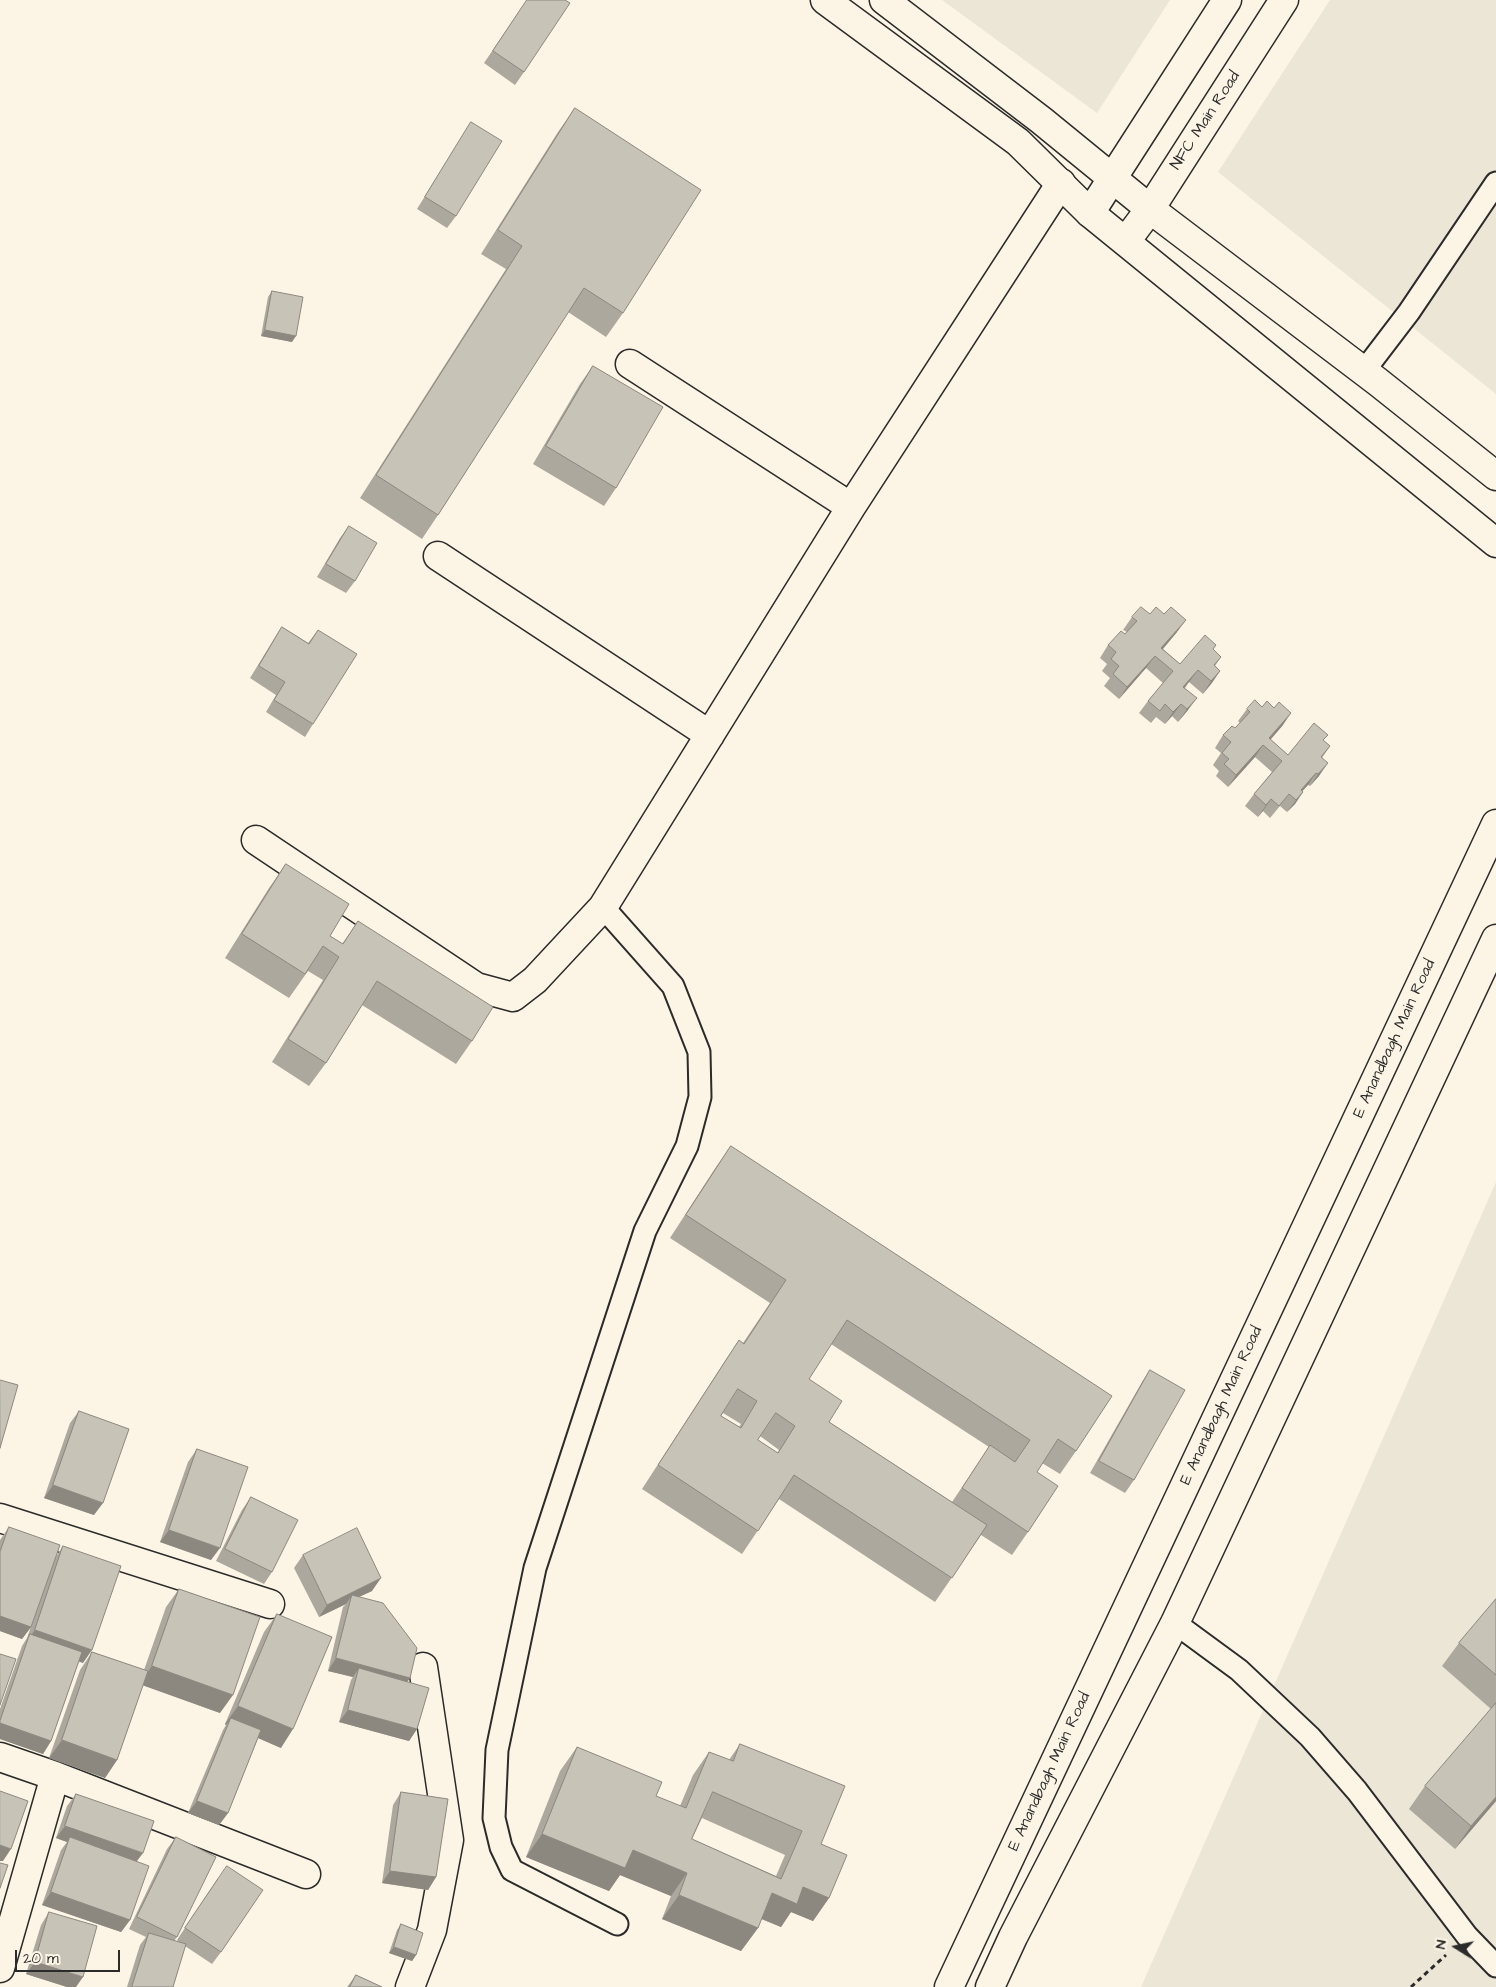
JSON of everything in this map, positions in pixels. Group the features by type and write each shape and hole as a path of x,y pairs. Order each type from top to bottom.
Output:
{"street":[{"path":"825,0 1018,142 1090,213 1496,543"},
{"path":"884,0 1041,120 1150,209 1364,371 1496,476"},
{"path":"1090,213 1227,0"},
{"name":"NFC Main Road","path":"1126,241 1150,209 1284,0"},
{"path":"256,840 476,987 513,997 535,980 603,907 851,507 1061,183"},
{"path":"630,364 851,507"},
{"path":"438,556 710,735"},
{"name":"E Anandbagh Main Road","path":"949,1987 1496,824"},
{"path":"990,1987 1013,1937 1175,1623 1496,938"},
{"path":"0,1518 270,1604"},
{"path":"410,1987 432,1930 449,1840 424,1667"},
{"path":"0,1757 55,1776 306,1874"},
{"path":"0,1968 55,1776"}],"lane":[{"path":"1364,371 1409,312 1496,182"},
{"path":"603,907 673,986 699,1052 700,1097 687,1146 645,1232 535,1568 498,1750 494,1818 501,1847 512,1870 617,1924"},
{"path":"1175,1623 1239,1670 1310,1737 1357,1791 1467,1936 1496,1966"}],"path":[{"path":"1411,1987 1467,1936"}],"shaded area":[{"path":"942,0 1170,0 1097,113"},
{"path":"1330,0 1496,0 1496,394 1218,172"},
{"path":"1496,1182 1496,1987 1141,1987"}],"building":[{"path":"527,0 565,0 570,3 524,72 493,51"},
{"path":"575,108 701,190 623,313 584,288 438,515 376,475 522,246 498,230"},
{"path":"471,122 502,141 456,216 425,197"},
{"path":"272,291 303,297 296,336 265,330"},
{"path":"593,366 663,407 616,488 546,446"},
{"path":"349,526 377,543 355,581 326,564"},
{"path":"1141,607 1150,614 1156,607 1164,614 1171,607 1186,620 1161,648 1180,664 1205,635 1216,645 1213,649 1221,657 1214,665 1220,671 1211,681 1198,670 1183,687 1197,698 1187,709 1181,704 1173,712 1165,704 1160,711 1148,701 1173,671 1155,656 1127,687 1113,674 1119,666 1111,659 1116,652 1108,645 1121,631 1125,634 1137,621 1132,617"},
{"path":"282,627 309,644 318,630 357,654 313,724 274,700 285,682 259,666"},
{"path":"1255,700 1262,707 1267,701 1274,708 1279,702 1291,713 1269,738 1288,755 1314,723 1328,735 1323,740 1330,746 1321,757 1328,763 1301,790 1303,792 1296,800 1289,794 1279,806 1271,799 1266,805 1254,794 1282,761 1263,745 1236,775 1224,764 1229,759 1222,753 1231,742 1223,735 1232,726 1235,728 1250,712 1247,709"},
{"path":"286,864 349,904 330,936 343,944 358,921 493,1007 472,1041 377,981 326,1063 288,1039 339,957 323,946 305,974 242,934"},
{"path":"731,1146 1112,1396 1076,1451 1058,1439 1037,1472 1058,1486 1028,1532 962,1488 990,1445 1015,1462 1030,1440 847,1320 809,1379 842,1401 829,1422 987,1525 952,1578 794,1475 758,1531 658,1465 739,1340 744,1344 786,1280 686,1215","holes":["738,1389 757,1401 741,1428 721,1416","776,1413 795,1426 778,1453 758,1440"]},
{"path":"1150,1370 1185,1390 1134,1480 1099,1461"},
{"path":"0,1380 18,1385 0,1448"},
{"path":"79,1411 129,1429 103,1503 53,1485"},
{"path":"197,1449 248,1467 220,1548 169,1530"},
{"path":"251,1497 298,1520 272,1572 225,1549"},
{"path":"9,1527 60,1545 31,1627 0,1616 0,1552"},
{"path":"357,1528 381,1578 327,1605 303,1555"},
{"path":"63,1546 121,1566 92,1650 35,1630"},
{"path":"179,1589 260,1617 233,1695 152,1666"},
{"path":"352,1595 383,1603 417,1648 410,1678 336,1658"},
{"path":"1496,1599 1496,1675 1459,1643"},
{"path":"277,1614 332,1637 293,1729 238,1706"},
{"path":"30,1634 82,1652 51,1741 0,1723"},
{"path":"92,1652 148,1671 117,1760 62,1740"},
{"path":"0,1654 16,1659 0,1705"},
{"path":"359,1668 429,1688 417,1729 348,1710"},
{"path":"1496,1703 1496,1797 1471,1826 1425,1786"},
{"path":"231,1718 261,1730 228,1813 197,1801"},
{"path":"740,1744 845,1786 821,1844 847,1855 829,1898 803,1887 797,1904 772,1893 758,1928 679,1895 687,1873 633,1850 625,1868 542,1834 577,1747 662,1782 656,1796 686,1808 709,1752 733,1761","holes":["713,1792 802,1831 781,1879 692,1839"]},
{"path":"0,1791 28,1801 11,1849 0,1845"},
{"path":"401,1792 448,1799 436,1877 390,1871"},
{"path":"76,1794 154,1821 143,1853 65,1826"},
{"path":"70,1837 149,1866 130,1920 51,1892"},
{"path":"176,1837 216,1857 177,1937 137,1917"},
{"path":"0,1863 8,1865 0,1888"},
{"path":"227,1866 263,1890 221,1952 185,1928"},
{"path":"49,1912 97,1926 83,1977 35,1962"},
{"path":"401,1924 423,1933 416,1955 394,1947"},
{"path":"149,1933 186,1944 173,1987 132,1987"},
{"path":"356,1975 382,1987 350,1987"}]}
